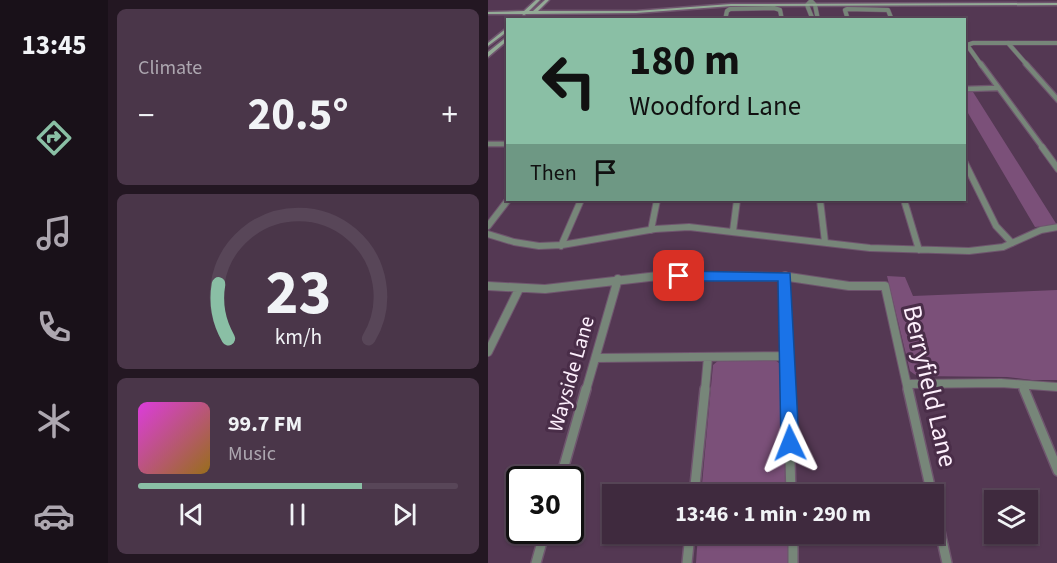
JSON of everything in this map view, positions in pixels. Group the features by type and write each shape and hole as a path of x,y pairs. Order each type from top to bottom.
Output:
{"main road":[{"path":"520,18 538,0"},
{"path":"529,18 547,0"},
{"path":"488,12 636,12 711,6 1058,2"},
{"path":"488,55 490,48 506,30"},
{"path":"490,48 506,38"}],"street":[{"path":"811,4 817,18"},
{"path":"726,18 730,9 778,9 781,18"},
{"path":"847,18 845,11 848,9 885,9 891,18"},
{"path":"1008,43 1058,100"},
{"path":"1051,43 1058,49"},
{"path":"1058,43 969,44 967,46 1046,157 1058,169"},
{"path":"966,89 998,88"},
{"path":"488,144 506,144"},
{"path":"1046,157 1058,157"},
{"path":"966,165 996,226 1012,243"},
{"path":"488,226 507,201"},
{"path":"561,246 581,201"},
{"path":"651,230 657,201"},
{"path":"733,231 737,201"},
{"path":"820,201 825,242"},
{"path":"904,201 919,250"},
{"path":"488,234 516,243 561,246 600,242 651,230 688,227 878,248 919,250 986,249 1012,243 1033,231 1058,227"},
{"path":"488,286 554,289 617,279 658,276 785,276 791,484"},
{"name":"Berryfield Lane","path":"785,276 849,286 885,286 930,484"},
{"name":"Wayside Lane","path":"564,466 617,279"},
{"path":"488,352 519,289"},
{"path":"596,358 787,356"},
{"path":"695,484 708,357"},
{"path":"907,384 995,383 1058,387"},
{"path":"1024,386 1058,471"},
{"path":"536,563 541,544"},
{"path":"687,562 689,544"},
{"path":"792,544 793,563"},
{"path":"943,544 947,563"}],"shaded area":[{"path":"966,92 973,92 1057,225 1035,227 966,110"},
{"path":"887,276 905,277 913,296 1057,290 1057,380 917,376 910,371"},
{"path":"719,360 775,360 783,366 786,484 702,484 713,365"},
{"path":"697,544 787,544 787,563 696,563"}],"route":[{"path":"679,276 785,276 790,443"}]}
